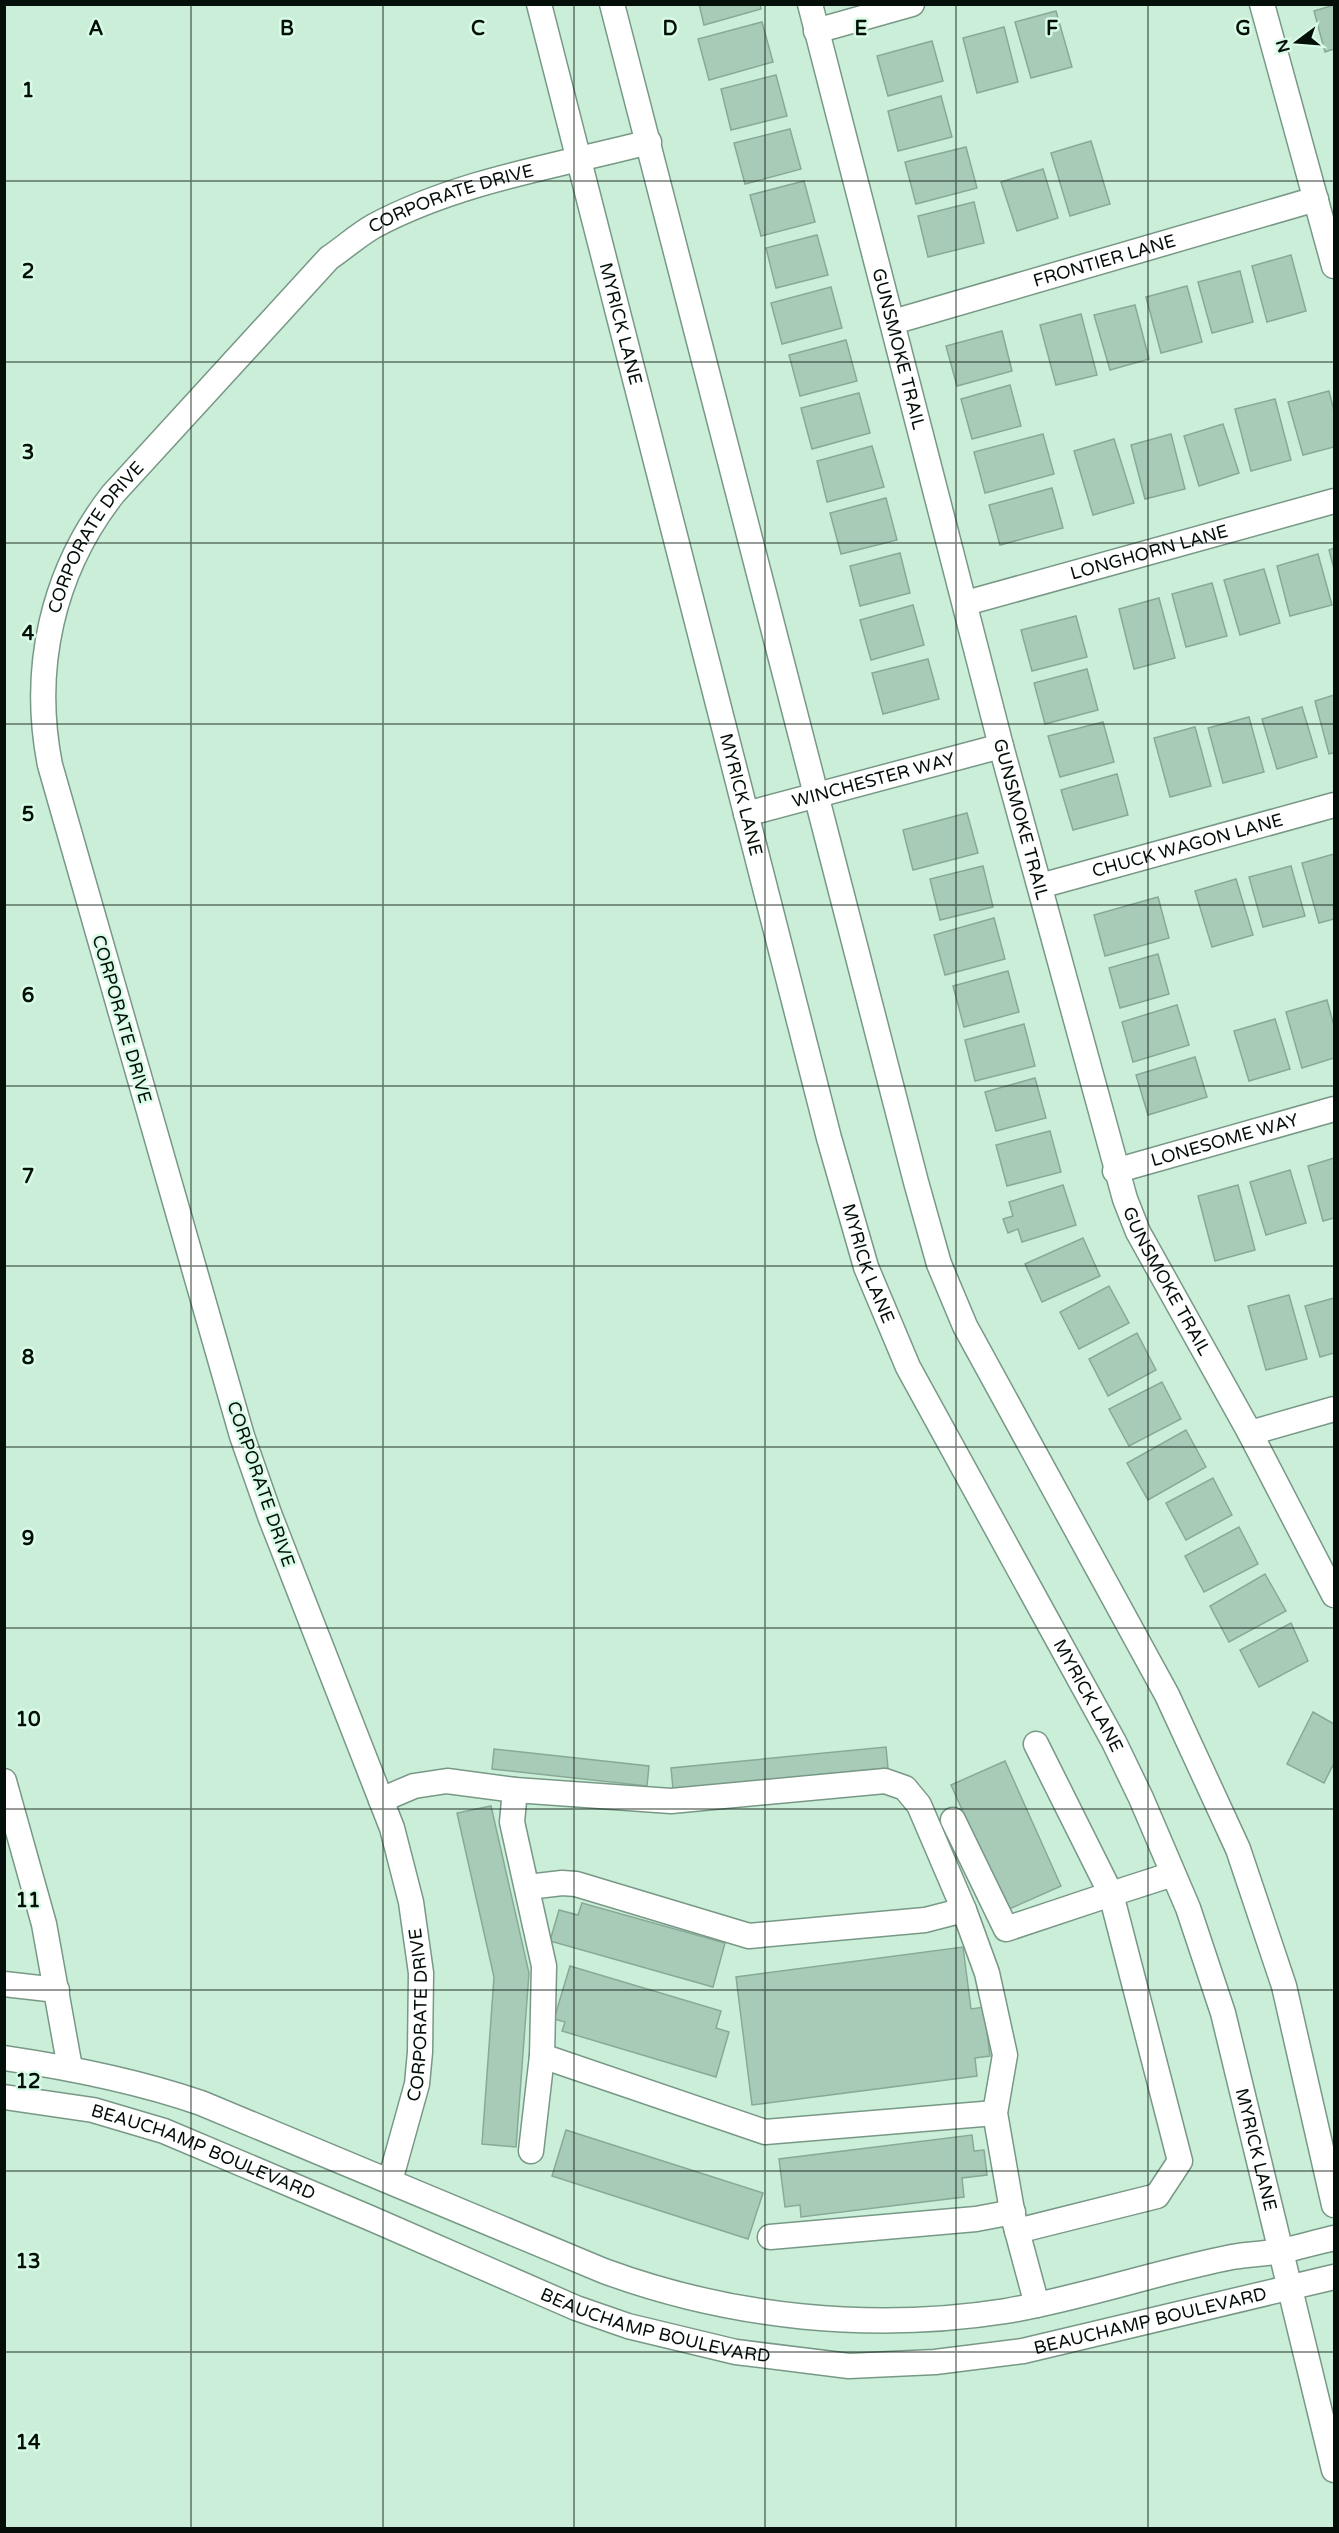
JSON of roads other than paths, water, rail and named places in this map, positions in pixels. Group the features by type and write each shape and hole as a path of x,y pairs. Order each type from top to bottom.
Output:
{"street":[{"name":"MYRICK LANE","path":"539,4 848,1208 866,1267 908,1367 1114,1742 1173,1874 1207,1961 1223,2013 1335,2470"},
{"path":"612,4 913,1171 939,1264 965,1326 1167,1695 1238,1849 1284,1986 1335,2205"},
{"name":"GUNSMOKE TRAIL","path":"810,4 1001,746 1115,1170 1138,1232 1250,1433 1335,1595"},
{"path":"816,31 912,4"},
{"path":"1262,4 1335,267"},
{"name":"CORPORATE DRIVE","path":"390,2181 417,2084 420,2052 421,1972 411,1902 392,1828 270,1516 242,1436 50,765 43,716 43,666 61,589 95,517 113,494 329,258 371,228 428,201 496,180 649,142"},
{"name":"FRONTIER LANE","path":"893,322 1316,199"},
{"name":"LONGHORN LANE","path":"966,603 1335,501"},
{"name":"WINCHESTER WAY","path":"746,814 1001,746"},
{"name":"CHUCK WAGON LANE","path":"1040,886 1335,805"},
{"name":"LONESOME WAY","path":"1115,1170 1335,1109"},
{"path":"1250,1433 1335,1409"},
{"path":"770,2237 976,2219 1015,2221 1157,2196 1180,2161 1111,1894 1036,1744"},
{"path":"4,1780 44,1924 70,2068"},
{"path":"381,1800 414,1786 447,1781 514,1790 671,1801 885,1781 905,1788 919,1806 964,1910 987,1973 1005,2055 995,2113 1015,2221 1037,2305"},
{"path":"514,1790 512,1822 544,1966 542,2056 531,2151"},
{"path":"952,1820 1006,1929 1173,1874"},
{"path":"528,1887 562,1883 576,1884 749,1936 925,1920 964,1910"},
{"path":"4,1984 57,1990"},
{"path":"542,2056 765,2133 995,2113"},
{"name":"BEAUCHAMP BOULEVARD","path":"4,2058 70,2068 134,2082 201,2103 645,2286 695,2300 795,2316 883,2321 961,2316 1037,2305 1232,2257 1281,2251 1335,2238"},
{"name":"BEAUCHAMP BOULEVARD","path":"4,2097 93,2110 164,2131 576,2308 628,2326 736,2352 849,2366 935,2362 1023,2351 1335,2277"}]}
